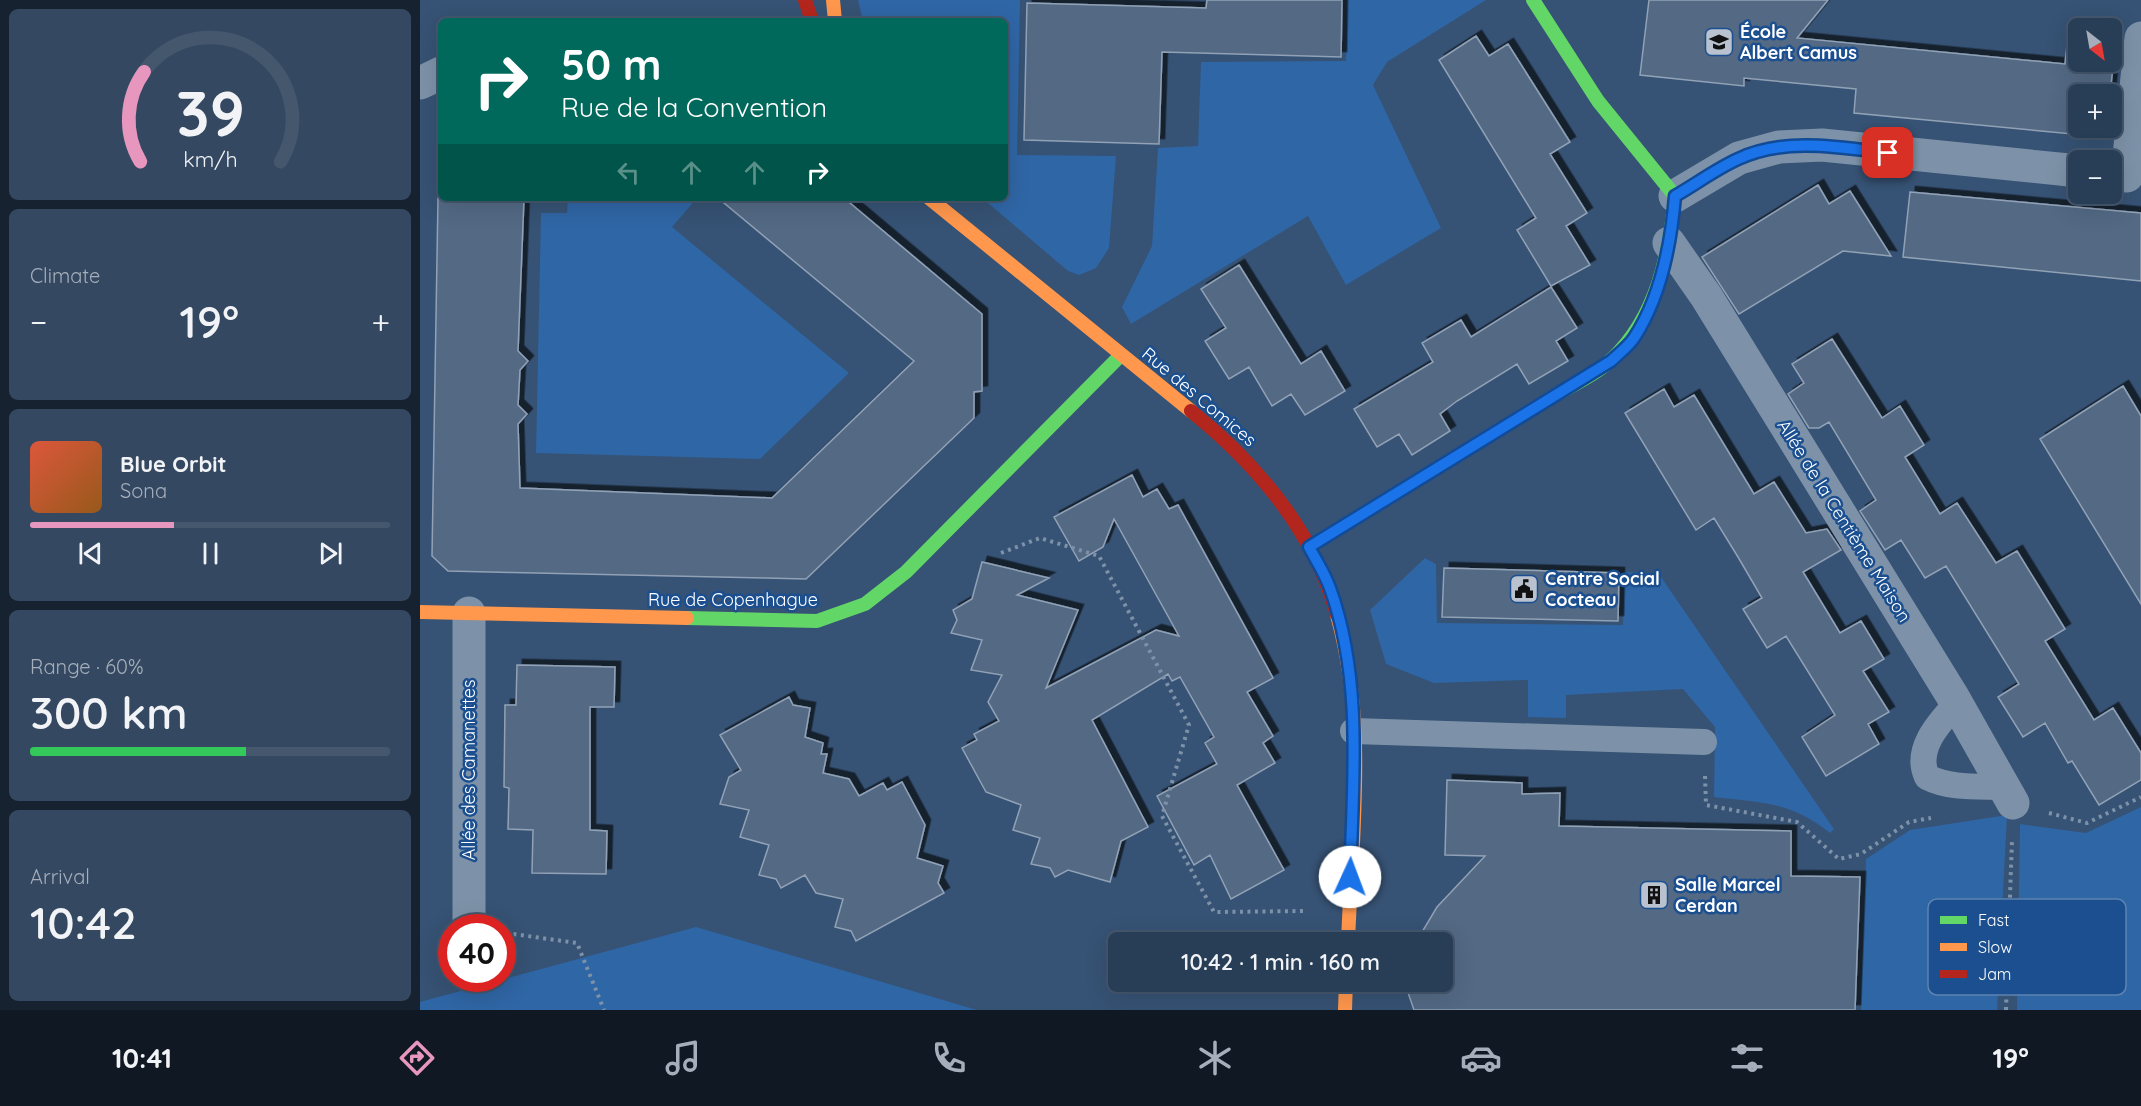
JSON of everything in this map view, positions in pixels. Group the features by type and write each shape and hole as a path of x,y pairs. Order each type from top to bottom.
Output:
{"street":[{"path":"805,0 811,18"},
{"path":"833,0 835,18"},
{"path":"1309,547 1611,361 1633,340 1650,309 1669,243 1675,196 1598,101 1533,0"},
{"path":"2127,176 2141,38"},
{"path":"420,83 438,74"},
{"path":"1675,196 1739,158 1779,147 1821,145 2068,170"},
{"name":"Rue des Comices","path":"933,201 1198,416 1247,460 1282,504 1309,547 1329,586 1339,619 1349,675 1353,731 1348,932"},
{"name":"Allée de la Centième Maison","path":"1669,243 1706,296 1957,703 2009,795"},
{"name":"Rue de Copenhague","path":"420,612 817,621 859,609 881,595 906,573 1121,355"},
{"name":"Allée des Camanettes","path":"469,914 470,614"},
{"path":"1345,1010 1346,992"}],"lane":[{"path":"1957,703 1935,728 1928,744 1922,759 1927,777 1958,786 2009,795"},
{"path":"1353,731 1704,742"}],"path":[{"path":"1001,553 1040,538 1099,556 1189,724 1162,816 1214,912 1306,911"},
{"path":"1704,742 1706,805 1797,822 1839,859 1861,854 1909,822 1932,818"},
{"path":"2008,899 2009,795 2087,823 2141,797"},
{"path":"516,934 577,943 604,1010"},
{"path":"2006,995 2006,1010"}],"shaded area":[{"path":"858,0 1020,0 1017,155 1116,156 1109,248 1096,268 1079,275 1068,271 986,201 1008,201 1008,18 862,18"},
{"path":"1347,0 1486,0 1387,62 1373,85 1441,228 1346,285 1308,216 1131,324 1122,307 1152,246 1158,148 1198,146 1201,62 1346,61"},
{"path":"568,201 694,201 672,227 849,373 760,459 536,453 541,213 567,213"},
{"path":"1425,558 1436,564 1437,623 1623,625 1624,572 1659,574 1834,829 1830,833 1802,815 1775,805 1714,797 1715,727 1683,689 1566,695 1566,718 1528,717 1528,680 1434,683 1386,664 1370,610"},
{"path":"2141,807 2141,1010 2017,1010 2017,995 2126,995 2126,899 2019,899 2020,824 2086,833"},
{"path":"2007,815 2003,899 1928,899 1928,995 1998,995 1997,1010 1861,1010 1866,859 1910,830"},
{"path":"696,927 977,1010 420,1010 420,1002 457,992 516,992 516,976"}],"building":[{"path":"1207,0 1342,0 1341,57 1162,52 1159,144 1024,140 1027,3 1206,8"},
{"path":"1649,0 1828,0 1797,38 2065,64 2068,45 2068,72 2112,72 2111,84 2068,84 2068,134 1854,113 1856,89 1744,78 1744,86 1640,75"},
{"path":"1476,36 1489,56 1508,44 1570,142 1550,154 1587,213 1566,226 1590,265 1551,286 1517,230 1536,218 1439,60"},
{"path":"1818,185 1829,204 1850,191 1891,256 1843,251 1739,314 1702,257"},
{"path":"1910,192 2141,213 2141,281 1903,257"},
{"path":"438,198 438,201 524,201 518,351 528,361 520,370 518,405 527,414 518,424 520,488 772,498 914,361 722,201 848,201 982,314 982,391 974,392 974,418 806,579 448,571 432,556"},
{"path":"1239,265 1301,364 1321,351 1345,391 1305,415 1291,394 1272,406 1249,367 1229,379 1205,341 1226,328 1201,289"},
{"path":"1551,287 1577,328 1556,341 1568,361 1529,384 1517,364 1440,414 1450,431 1412,455 1399,434 1377,447 1354,409 1433,362 1422,343 1461,320 1471,337"},
{"path":"1832,339 1882,418 1900,406 1924,445 1905,457 1940,514 1957,503 1996,563 2017,551 2065,629 2045,641 2094,720 2113,708 2141,753 2141,780 2099,805 2072,761 2068,763 2045,723 2023,737 1998,697 2019,684 1946,566 1925,578 1901,540 1885,550 1860,511 1876,500 1829,422 1819,428 1809,428 1788,394 1804,383 1792,364"},
{"path":"2123,386 2141,416 2141,604 2040,439"},
{"path":"1664,389 1674,407 1694,395 1754,494 1774,482 1806,533 1827,529 1841,550 1803,572 1840,633 1861,621 1884,659 1863,671 1889,712 1868,724 1879,744 1826,776 1802,737 1835,715 1786,636 1767,648 1743,609 1762,598 1738,557 1714,518 1696,530 1625,413"},
{"path":"1132,475 1143,497 1157,489 1169,509 1178,505 1273,678 1247,692 1273,736 1263,743 1275,763 1237,785 1284,870 1231,899 1210,855 1194,865 1157,796 1217,764 1205,743 1214,737 1180,677 1172,681 1168,674 1092,720 1148,827 1121,841 1110,882 1068,870 1055,877 1050,868 1031,864 1040,838 1013,830 1021,805 986,792 962,748 977,740 974,734 999,721 988,702 1002,675 971,670 982,640 951,633 957,620 953,610 972,599 982,562 1049,578 1017,595 1078,610 1046,688 1156,630 1179,636 1114,519 1103,547 1079,561 1054,517"},
{"path":"1444,568 1619,573 1618,621 1442,617"},
{"path":"517,665 615,667 614,707 590,707 590,830 607,831 606,874 532,873 533,830 508,829 509,788 504,787 505,705 516,705"},
{"path":"789,697 793,705 810,708 805,737 823,743 821,754 827,754 823,773 849,779 859,796 883,783 887,790 902,782 925,825 917,858 943,866 938,883 944,893 856,941 851,931 835,927 843,899 816,893 805,875 781,888 776,879 759,875 769,845 740,837 749,810 720,804 729,777 741,770 720,735"},
{"name":"Salle Marcel Cerdan","path":"1447,780 1522,783 1522,794 1560,793 1559,826 1791,831 1791,876 1860,877 1855,1010 1414,1010 1408,992 1453,992 1453,932 1422,932 1437,907 1485,856 1445,855"}],"traffic: fast":[{"path":"1533,0 1598,101 1675,196 1664,262 1650,304 1640,324 1612,359 1599,370 1554,396"},
{"path":"687,618 817,621 865,604 906,572 1121,355"}],"traffic: slow":[{"path":"833,0 835,18"},
{"path":"933,201 1191,411"},
{"path":"1309,547 1554,396"},
{"path":"420,612 687,618"},
{"path":"1337,615 1352,695 1355,736 1348,932"},
{"path":"1345,1010 1346,992"}],"traffic: jam":[{"path":"805,0 811,18"},
{"path":"1191,411 1239,454 1280,502 1314,555 1337,615"}],"place":[{"name":"École Albert Camus","path":"1719,42"},
{"name":"Centre Social Cocteau","path":"1524,589"},
{"name":"Salle Marcel Cerdan","path":"1654,895"}],"route":[{"path":"1350,877 1354,737 1349,675 1339,619 1329,586 1309,547 1611,361 1633,340 1650,309 1661,275 1673,221 1675,196 1739,158 1779,147 1821,145 1888,153"}]}
